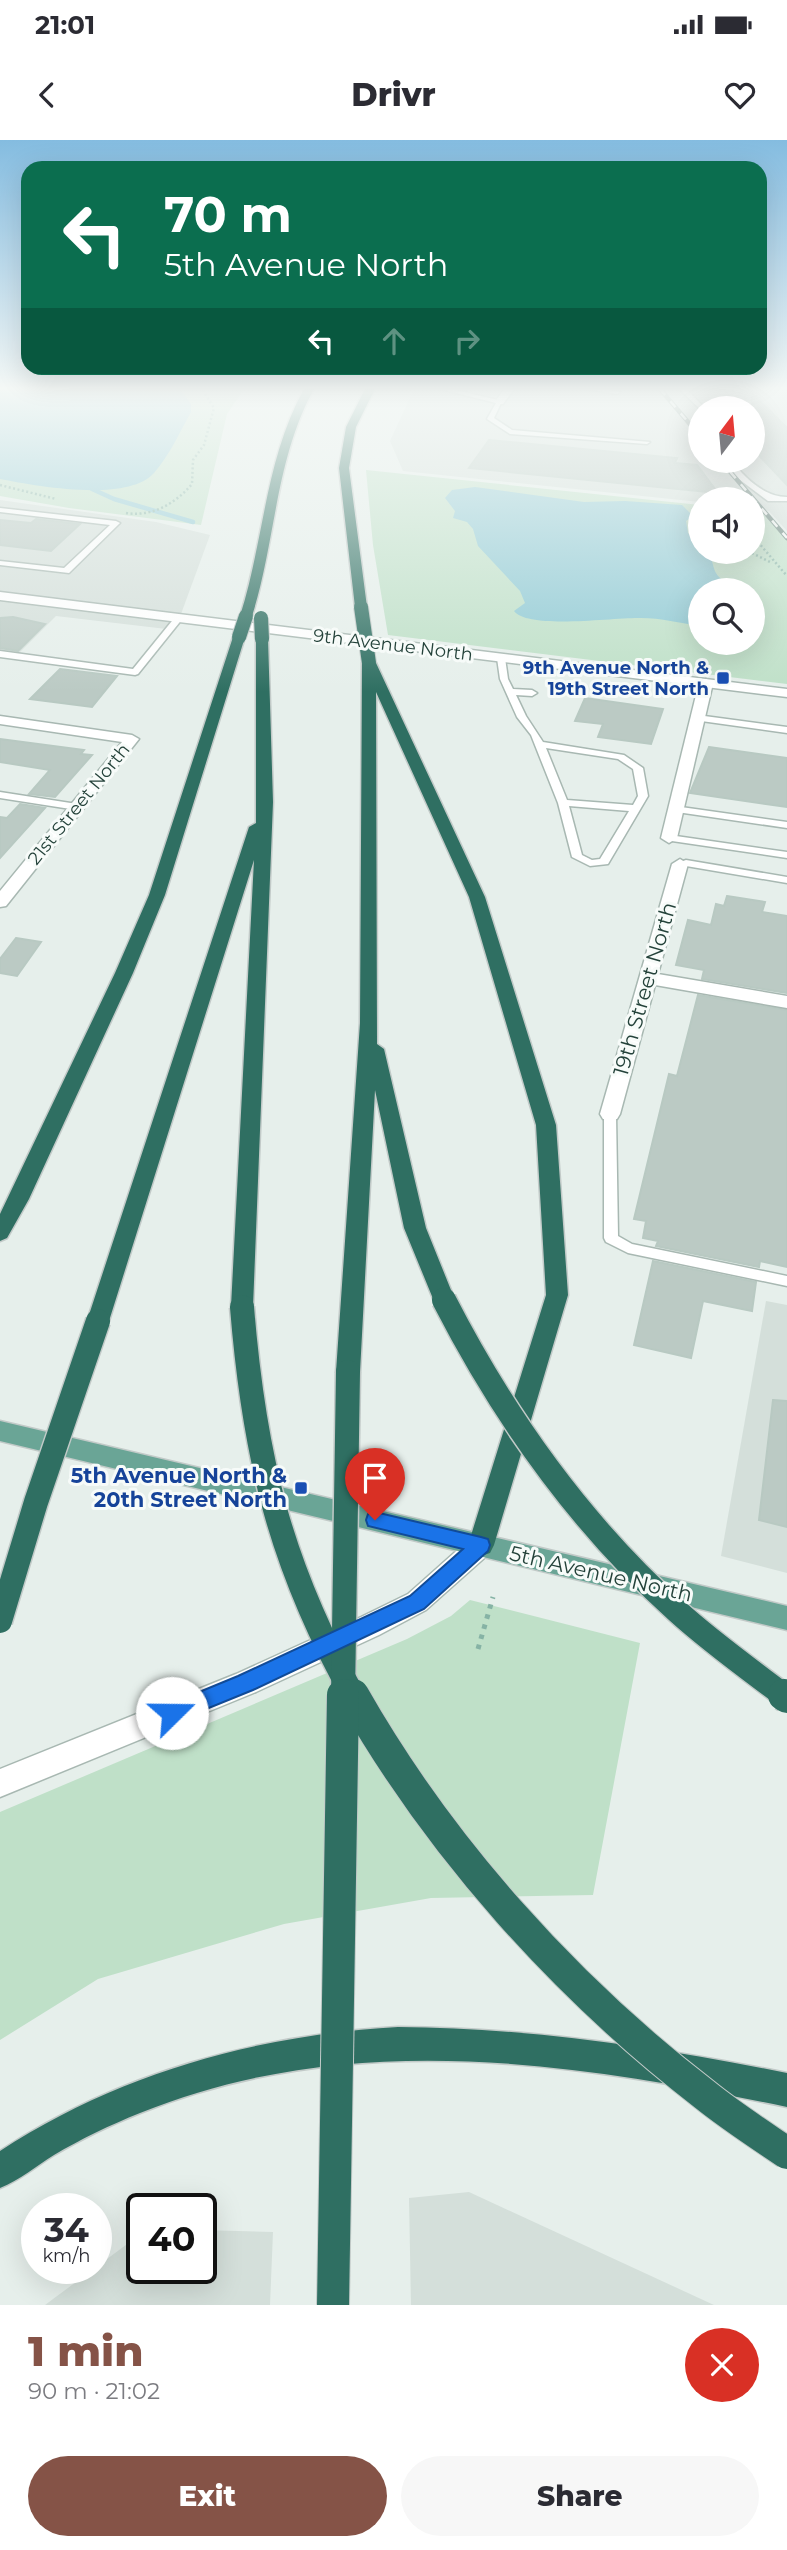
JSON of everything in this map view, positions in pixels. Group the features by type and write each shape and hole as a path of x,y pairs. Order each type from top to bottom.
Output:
{"highway":[{"path":"0,1233 25,1188 157,895 260,569 273,490"},
{"path":"333,2305 348,1372 369,1023 369,663 347,490"},
{"path":"260,569 265,802 242,1307 256,1442 299,1586 335,1660 378,1738 454,1843 510,1911 580,1986 693,2086 787,2153"},
{"path":"369,663 477,897 546,1125 557,1295 481,1545"},
{"path":"0,1621 36,1502 265,802"},
{"path":"369,1023 415,1228 444,1300 473,1360 553,1479 602,1537 663,1598 787,1697"},
{"path":"0,2171 19,2157 111,2106 201,2075 311,2051 397,2043 500,2047 700,2071 787,2090"}],"main road":[{"name":"5th Avenue North","path":"2,1431 787,1618"}],"street":[{"name":"9th Avenue North","path":"0,596 787,693"},
{"path":"669,838 706,683"},
{"name":"21st Street North","path":"0,720 132,739 77,807 8,882 0,902"},
{"name":"19th Street North","path":"610,1114 680,864"},
{"path":"648,978 787,1002"},
{"path":"0,1783 246,1683 370,1626 417,1602 481,1545"}],"lane":[{"path":"759,490 771,499 787,499"},
{"path":"0,510 116,523 66,571 0,564"},
{"path":"0,654 135,672 179,618"},
{"path":"501,658 504,679 539,744 563,803 577,857 590,863 604,862 643,796 638,768 621,757 539,744"},
{"path":"510,692 532,694"},
{"path":"697,718 787,730"},
{"path":"0,795 77,807"},
{"path":"563,803 636,808"},
{"path":"674,809 787,825"},
{"path":"669,838 787,855"},
{"path":"680,864 787,880"},
{"path":"610,1114 611,1238 628,1248 787,1281"}],"path":[{"path":"144,514 179,497 186,490"},
{"path":"765,552 787,576"},
{"path":"765,560 774,564"},
{"path":"478,1649 493,1597"}],"shaded area":[{"path":"585,490 688,490 688,501"},
{"path":"765,490 787,490 787,531 769,511 765,510"},
{"path":"0,500 156,522 210,535 181,614 0,592"},
{"path":"0,600 178,622 175,630 56,616 15,657 0,655"},
{"path":"766,1301 787,1305 787,1573 721,1556"},
{"path":"469,2192 714,2305 411,2305 409,2198"},
{"path":"217,2230 273,2232 270,2305 45,2305 73,2284 112,2284 112,2255 126,2245 126,2284 217,2284"}],"green space":[{"path":"0,490 209,490 201,525 0,496"},
{"path":"368,490 557,490 688,504 688,564 765,564 765,513 787,538 787,684 388,635 373,545"},
{"path":"470,1600 640,1643 593,1895 431,1898 284,1924 98,1979 0,2040 0,1812 407,1639 451,1616"}],"water":[{"path":"452,490 497,490 584,502 625,501 682,505 688,511 688,564 712,564 720,578 688,578 688,624 648,618 554,621 522,617 514,611 525,603 520,591 478,546 473,529 467,522 453,518 455,511 445,498"}],"building":[{"path":"36,519 80,524 51,551 0,545 0,520 31,523"},
{"path":"13,617 45,624 18,651 0,648 0,618"},
{"path":"60,669 117,676 92,707 30,699"},
{"path":"585,698 663,709 651,744 598,737 603,724 575,721"},
{"path":"0,739 84,750 81,754 92,755 55,797 29,794 50,770 0,762"},
{"path":"709,747 787,758 787,807 690,793"},
{"path":"20,804 45,808 0,858 0,817 7,818"},
{"path":"727,896 765,902 762,912 787,916 787,993 702,979 704,970 676,965 688,920 711,925 716,904 724,906"},
{"path":"16,938 41,942 17,976 0,973 0,959"},
{"path":"698,995 787,1010 787,1267 760,1261 759,1267 656,1246 658,1241 643,1238 646,1221 634,1219 669,1074 677,1076"},
{"path":"653,1261 756,1282 752,1311 703,1301 691,1358 634,1345"},
{"path":"773,1400 787,1401 787,1527 759,1520"}],"waterway":[{"path":"94,490 114,499 193,522"}],"railway":[{"path":"746,490 787,538"}],"place":[{"name":"9th Avenue North & 19th Street North","path":"723,678"},
{"name":"5th Avenue North & 20th Street North","path":"301,1488"}],"route":[{"path":"172,1713 246,1683 417,1602 481,1545 375,1520"}]}
